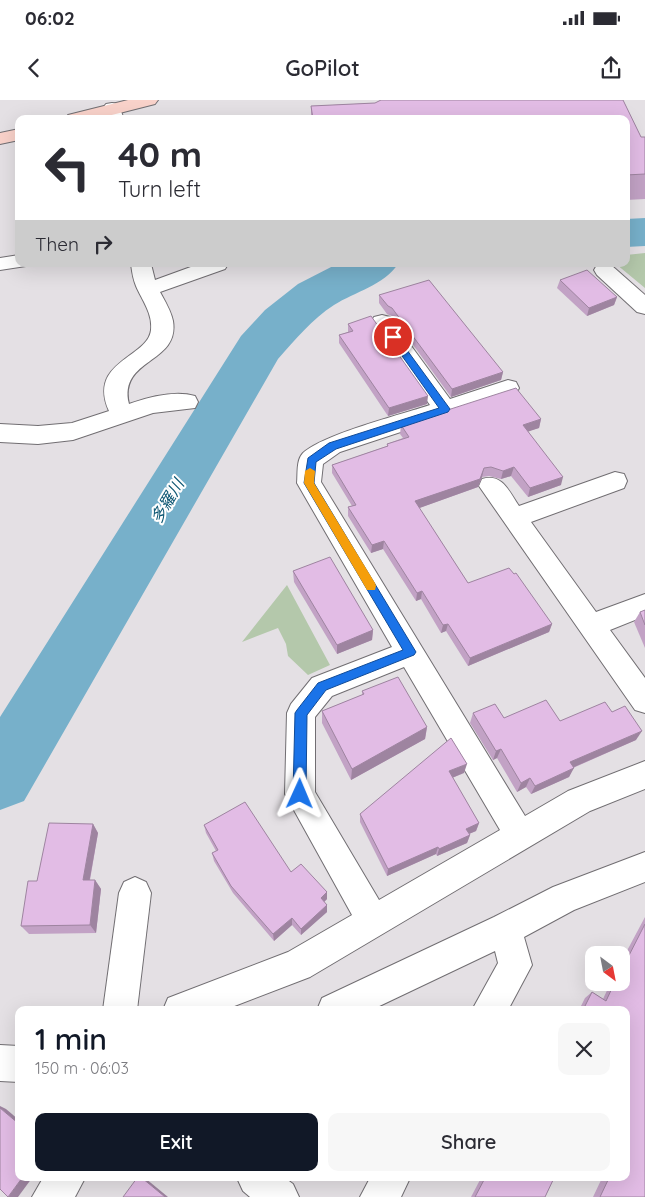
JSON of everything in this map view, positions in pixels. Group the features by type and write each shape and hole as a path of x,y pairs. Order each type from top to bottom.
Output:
{"street":[{"path":"113,114 143,101"},
{"path":"0,139 15,135"},
{"path":"0,264 15,262"},
{"path":"123,415 118,407 116,392 118,376 126,368 146,356 160,337 163,317 144,280 142,267"},
{"path":"149,289 210,267"},
{"path":"604,270 645,307"},
{"path":"382,322 445,409"},
{"path":"508,388 332,446 311,460 309,483 520,836"},
{"path":"0,433 38,435 73,432 152,405 187,402"},
{"path":"514,518 615,481"},
{"path":"491,486 645,701"},
{"path":"592,625 645,605"},
{"path":"374,922 300,794 301,713 322,687 410,652"},
{"path":"190,1006 298,965 579,801 645,775"},
{"path":"342,1006 506,929 564,898 645,867"},
{"path":"121,1006 136,893"},
{"path":"491,1006 515,965 506,929"},
{"path":"0,1063 15,1064"},
{"path":"52,1197 64,1181"},
{"path":"260,1181 280,1197"},
{"path":"380,1197 389,1181"}],"green space":[{"path":"645,253 645,288 620,267 630,267 630,255"},
{"path":"287,585 330,665 308,675 288,656 286,644 278,628 242,642"}],"building":[{"path":"381,100 623,100 641,137 645,137 645,174 630,175 630,115 312,115 311,106 375,103"},
{"path":"587,270 617,297 589,308 560,280"},
{"path":"429,280 503,372 452,389 392,308 379,295"},
{"path":"371,316 428,396 389,408 339,335 353,331 348,324"},
{"path":"516,388 541,419 523,425 563,477 530,488 514,467 503,471 491,467 484,468 480,479 415,501 468,583 509,568 514,574 516,573 552,624 470,658 448,624 443,625 422,591 417,593 384,541 372,545 348,507 356,505 332,465 409,437 401,425"},
{"path":"330,557 373,630 337,645 293,571"},
{"path":"645,610 645,625 640,612"},
{"path":"398,677 427,727 352,769 322,711 364,694 362,691"},
{"path":"546,700 560,721 605,702 612,712 625,706 642,731 570,762 574,768 535,786 530,778 521,783 501,749 496,751 473,713 495,704 504,718"},
{"path":"451,738 467,764 449,771 479,823 466,829 470,835 388,869 360,814"},
{"path":"245,802 291,872 301,864 327,892 321,898 327,905 301,929 292,918 273,934 231,886 212,853 218,850 204,825"},
{"path":"49,823 93,824 83,880 95,880 90,925 21,926 28,881 37,881"},
{"path":"645,924 645,1197 600,1197 608,1181 630,1181 630,1006 585,1006 592,992 606,1001 611,991 630,991 630,953"},
{"path":"0,1108 15,1121 15,1181 20,1181 8,1197 0,1189"},
{"path":"135,1181 146,1181 165,1197 123,1197"},
{"path":"483,1181 553,1181 545,1197 475,1197"}],"waterway":[{"name":"多羅川","path":"630,233 645,232"},
{"name":"多羅川","path":"0,778 259,348 283,322 315,295 368,267"}],"slow traffic":[{"path":"310,471 309,483 371,586"}],"route":[{"path":"300,794 301,713 322,687 410,652 309,483 311,460 332,446 445,409 393,337"}]}
